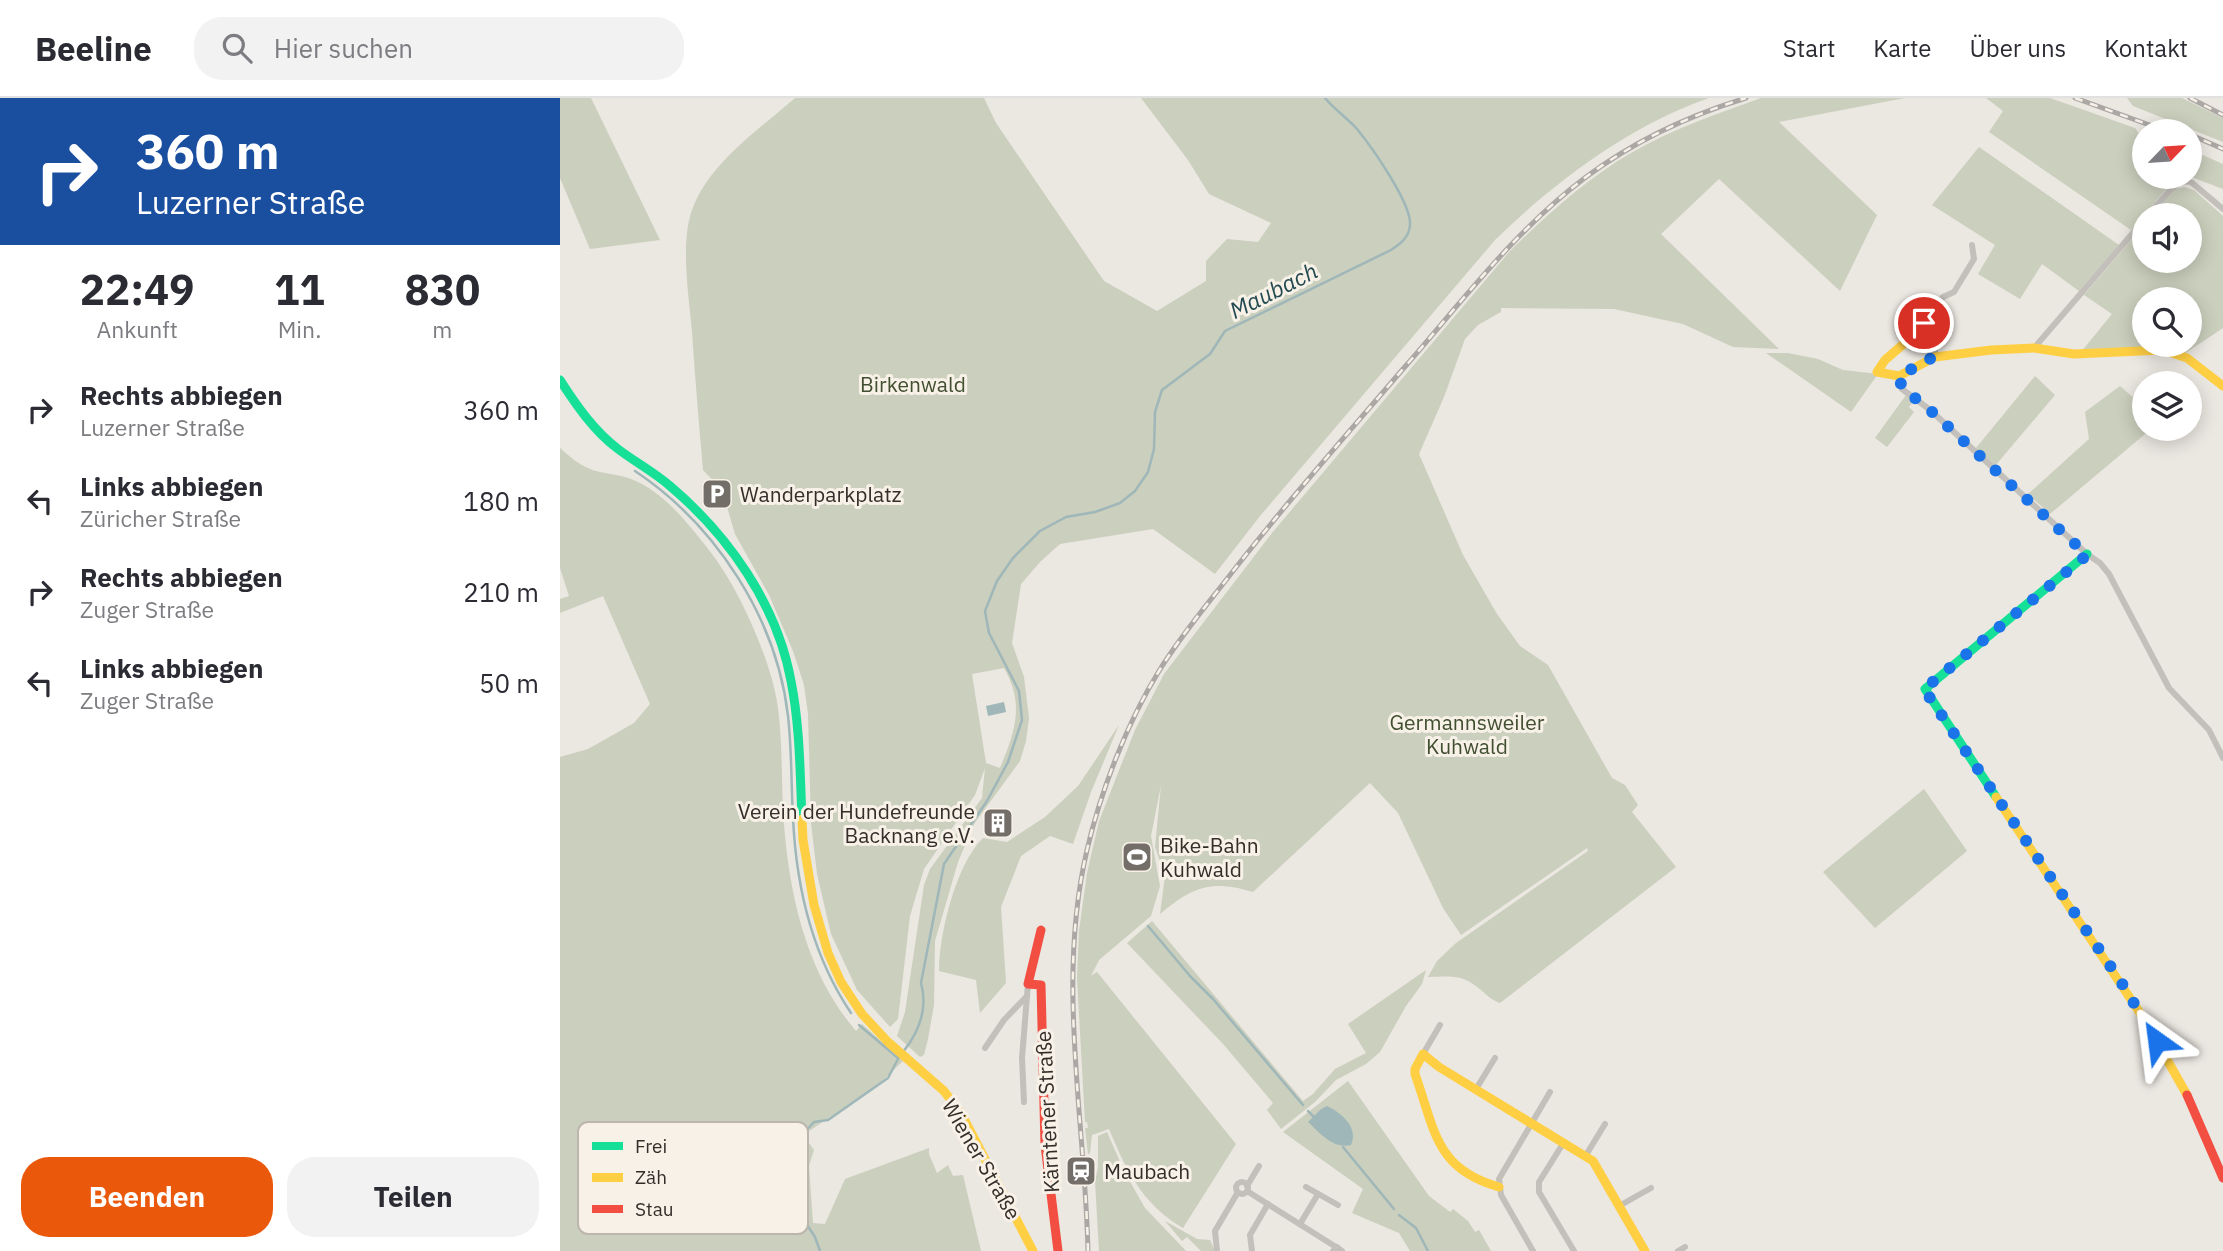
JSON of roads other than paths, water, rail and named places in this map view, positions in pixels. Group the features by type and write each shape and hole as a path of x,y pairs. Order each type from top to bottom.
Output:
{"street":[{"path":"2159,203 2182,181 2191,182 2223,209"},
{"path":"2034,348 2132,234"},
{"path":"1972,245 1974,259 1954,292 1944,297 1922,328 1885,360 1877,372 1899,376 1935,356 2034,348 2074,354 2163,350 2187,358 2223,386"},
{"path":"1922,328 1935,346 1935,356"},
{"path":"1899,376 1902,388 1929,409 2109,573 2169,688 2209,730 2223,758"},
{"name":"Wiener Straße","path":"560,380 581,412 615,447 688,502 727,542 770,615 787,663 796,710 803,840 808,875 823,937 835,969 868,1021 944,1091 962,1115 1033,1251"},
{"path":"2087,555 1924,689 2121,982 2188,1096 2214,1151 2223,1178"},
{"name":"Kärntener Straße","path":"1024,1102 1022,1058 1028,984 1041,929"},
{"name":"Kärntener Straße","path":"1028,984 1041,985 1045,1148 1058,1251"},
{"name":"Kärntener Straße","path":"985,1048 1004,1020 1027,996"},
{"path":"1440,1025 1415,1074 1443,1152 1465,1171 1487,1184 1499,1187"},
{"path":"1423,1054 1439,1067 1593,1161 1645,1251"},
{"path":"1476,1089 1495,1058"},
{"path":"1533,1251 1499,1187 1499,1179 1550,1092"},
{"path":"1586,1155 1605,1124"},
{"path":"1564,1142 1539,1182 1539,1192 1574,1251"},
{"path":"1217,1251 1215,1231 1238,1192 1244,1194 1259,1166"},
{"path":"1306,1187 1338,1205"},
{"path":"1247,1188 1337,1250"},
{"path":"1619,1206 1651,1188"},
{"path":"1300,1224 1318,1194"},
{"path":"1252,1251 1250,1234 1268,1205"}],"water":[{"path":"1004,702 1006,712 988,716 986,706"},
{"path":"1327,1106 1348,1122 1353,1133 1351,1145 1333,1143 1308,1122"}],"waterway":[{"name":"Maubach","path":"903,1052 918,1028 923,1011 921,983 944,864 987,801 1008,762 1022,720 1019,691 989,633 985,611 997,581 1013,558 1040,531 1066,517 1095,512 1120,503 1135,491 1148,472 1154,449 1155,412 1162,390 1210,354 1225,331 1391,250 1408,234 1409,216 1390,176 1357,129 1325,98"},
{"path":"635,471 692,518 716,547 738,577 771,644 782,680 788,716 792,805 802,894 816,944 837,991 851,1013"},
{"path":"1148,926 1303,1105"},
{"path":"859,1025 898,1058"},
{"name":"Maubach","path":"808,1129 814,1122 828,1120 888,1078 899,1057"},
{"path":"1308,1111 1314,1117"},
{"path":"1343,1147 1394,1209"},
{"path":"1399,1215 1416,1228 1428,1251"},
{"name":"Maubach","path":"808,1226 820,1251"}],"railway":[{"path":"1088,1251 1073,1000 1078,900 1087,850 1100,804 1116,758 1147,691 1182,637 1311,475 1467,293 1535,220 1586,177 1623,152 1683,121 1746,98"},
{"path":"2075,98 2133,119"},
{"path":"2190,98 2223,115"},
{"path":"2202,140 2223,149"}],"place":[{"name":"Wanderparkplatz","path":"717,494"},
{"name":"Verein der Hundefreunde Backnang e.V.","path":"998,823"},
{"name":"Bike-Bahn Kuhwald","path":"1137,857"},
{"name":"Maubach","path":"1081,1171"}],"park label":[{"name":"Birkenwald","path":"913,384"},
{"name":"Germannsweiler Kuhwald","path":"1467,734"}]}
